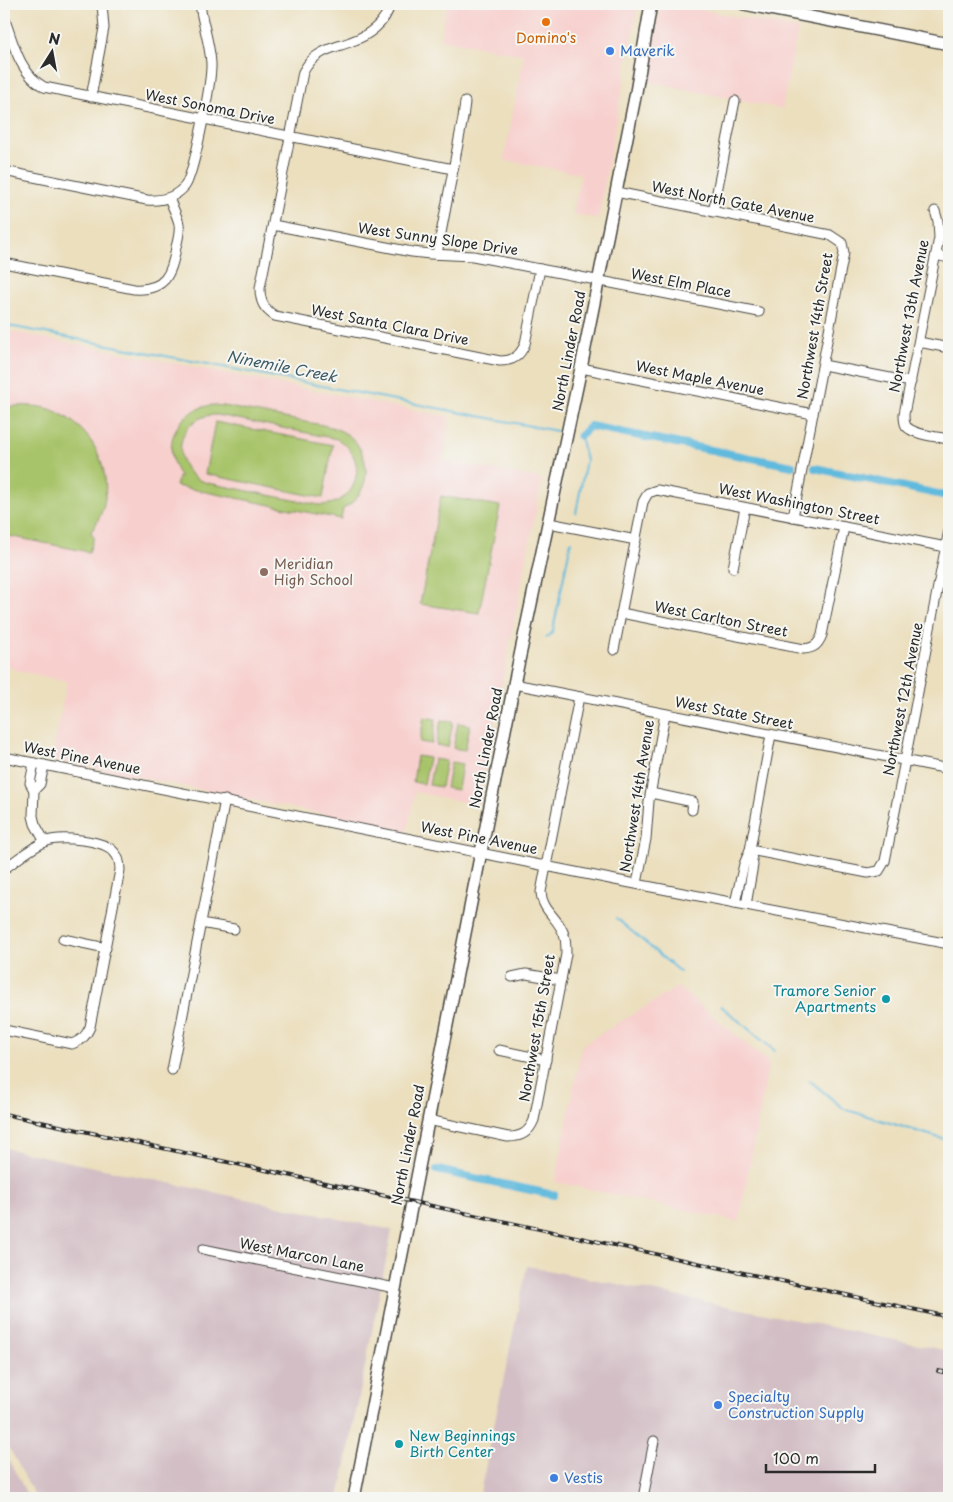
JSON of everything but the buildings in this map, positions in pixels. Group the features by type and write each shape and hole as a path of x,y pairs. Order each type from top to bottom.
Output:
{"main road":[{"name":"North Linder Road","path":"354,1498 514,684 582,368 636,92 651,4"},
{"path":"744,4 949,44"}],"street":[{"path":"91,97 104,28 102,4"},
{"path":"4,171 147,200 169,198 179,192 189,178 211,70 201,11 202,4"},
{"path":"273,225 303,72 307,65 320,53 354,41 381,24 386,17 390,4"},
{"name":"West Sonoma Drive","path":"4,17 21,63 30,78 44,87 453,169"},
{"path":"713,212 735,101"},
{"path":"437,254 465,102"},
{"name":"West North Gate Avenue","path":"616,192 830,235 842,243"},
{"path":"4,263 134,289 144,290 152,288 166,278 174,263 179,223 169,198"},
{"name":"Northwest 13th Avenue","path":"935,211 938,221 939,238 904,414 906,426 917,433 949,439"},
{"name":"West Sunny Slope Drive","path":"273,225 412,252 473,256 598,281"},
{"name":"West Santa Clara Drive","path":"273,225 260,288 260,297 268,312 275,316 500,361 516,358 522,352 540,269"},
{"name":"Northwest 14th Street","path":"813,414 844,253 842,243"},
{"path":"936,255 949,258"},
{"name":"West Elm Place","path":"598,281 759,312"},
{"path":"919,342 949,348"},
{"path":"823,365 911,382"},
{"name":"West Maple Avenue","path":"582,368 813,414"},
{"path":"793,517 813,414"},
{"name":"West Washington Street","path":"636,540 643,502 648,493 656,490 946,547"},
{"path":"733,568 745,508"},
{"path":"549,523 636,540 614,650"},
{"name":"West Carlton Street","path":"621,613 804,649 816,646 822,635 844,527"},
{"name":"Northwest 12th Avenue","path":"750,850 868,873 879,871 885,861 906,760 913,713 949,530"},
{"name":"West State Street","path":"514,684 949,769"},
{"name":"Northwest 15th Street","path":"428,1120 508,1137 517,1137 525,1134 531,1128 534,1120 566,954 565,938 558,924 537,903 579,697"},
{"name":"Northwest 14th Avenue","path":"637,883 646,839 651,793 665,714"},
{"path":"735,903 744,864 750,850 771,735"},
{"name":"West Pine Avenue","path":"4,757 546,866 949,944"},
{"path":"34,763 30,782 34,790 32,816 45,842"},
{"path":"34,790 40,784 44,765"},
{"path":"651,793 693,802 692,810"},
{"path":"172,1070 225,800"},
{"path":"4,869 45,842 54,839 71,839 104,845 116,853 120,862 106,948 87,1034 81,1041 72,1044 4,1030"},
{"path":"746,905 753,866 750,850"},
{"path":"201,923 234,929"},
{"path":"63,939 106,948"},
{"path":"512,976 526,974 562,980"},
{"path":"499,1050 546,1060"},
{"name":"West Marcon Lane","path":"203,1249 395,1288"},
{"path":"642,1498 654,1440"}],"shaded area":[{"path":"447,4 638,4 598,219 573,214 581,174 504,160 524,55 440,39"},
{"path":"661,4 673,4 798,29 782,109 646,81"},
{"name":"Meridian High School","path":"4,330 450,417 443,460 542,479 478,805 415,792 407,831 52,760 67,681 18,671 4,664"},
{"path":"678,987 769,1063 739,1222 555,1182 582,1045"},
{"path":"4,1148 392,1230 339,1498 36,1498 4,1438"},
{"path":"527,1266 949,1351 949,1498 479,1498"},
{"path":"4,1451 29,1498 4,1498"}],"green space":[{"path":"4,403 6,403 7,407 28,406 50,409 64,416 77,425 96,449 102,463 106,493 102,511 91,532 94,537 89,552 4,535"},
{"path":"213,405 224,406 324,425 343,432 355,442 363,456 366,466 366,478 362,489 352,503 343,509 341,519 176,486 178,477 181,477 175,466 172,454 175,432 189,414 200,408","holes":["218,415 337,439 348,447 354,457 357,468 351,490 343,498 332,503 319,505 208,483 196,478 187,469 182,459 183,437 189,427 198,419"]},
{"path":"215,422 333,445 323,498 205,474"},
{"path":"441,496 500,506 479,613 420,604"},
{"path":"424,717 436,719 432,744 420,742"},
{"path":"441,720 453,722 448,747 436,745"},
{"path":"458,723 470,725 465,750 453,748"},
{"path":"417,756 429,758 424,784 413,782"},
{"path":"434,759 446,761 441,787 429,785"},
{"path":"451,762 462,764 458,790 446,788"}],"waterway":[{"name":"Ninemile Creek","path":"4,325 557,431"},
{"path":"580,436 590,426 792,466"},
{"name":"Ninemile Creek","path":"576,513 586,460 580,436"},
{"path":"815,468 947,496"},
{"name":"Ninemile Creek","path":"546,638 553,630 571,541"},
{"name":"Ninemile Creek","path":"616,918 680,972"},
{"name":"Ninemile Creek","path":"721,1006 775,1051"},
{"name":"Ninemile Creek","path":"809,1080 844,1109 943,1139"},
{"path":"437,1170 554,1195"}],"railway":[{"path":"4,1114 949,1317"},
{"path":"938,1371 949,1373"}],"place":[{"name":"Domino's","path":"546,22"},
{"name":"Maverik","path":"610,51"},
{"name":"Meridian High School","path":"264,572"},
{"name":"Tramore Senior Apartments","path":"886,999"},
{"name":"Specialty Construction Supply","path":"718,1405"},
{"name":"New Beginnings Birth Center","path":"399,1444"},
{"name":"Vestis","path":"554,1478"}]}
